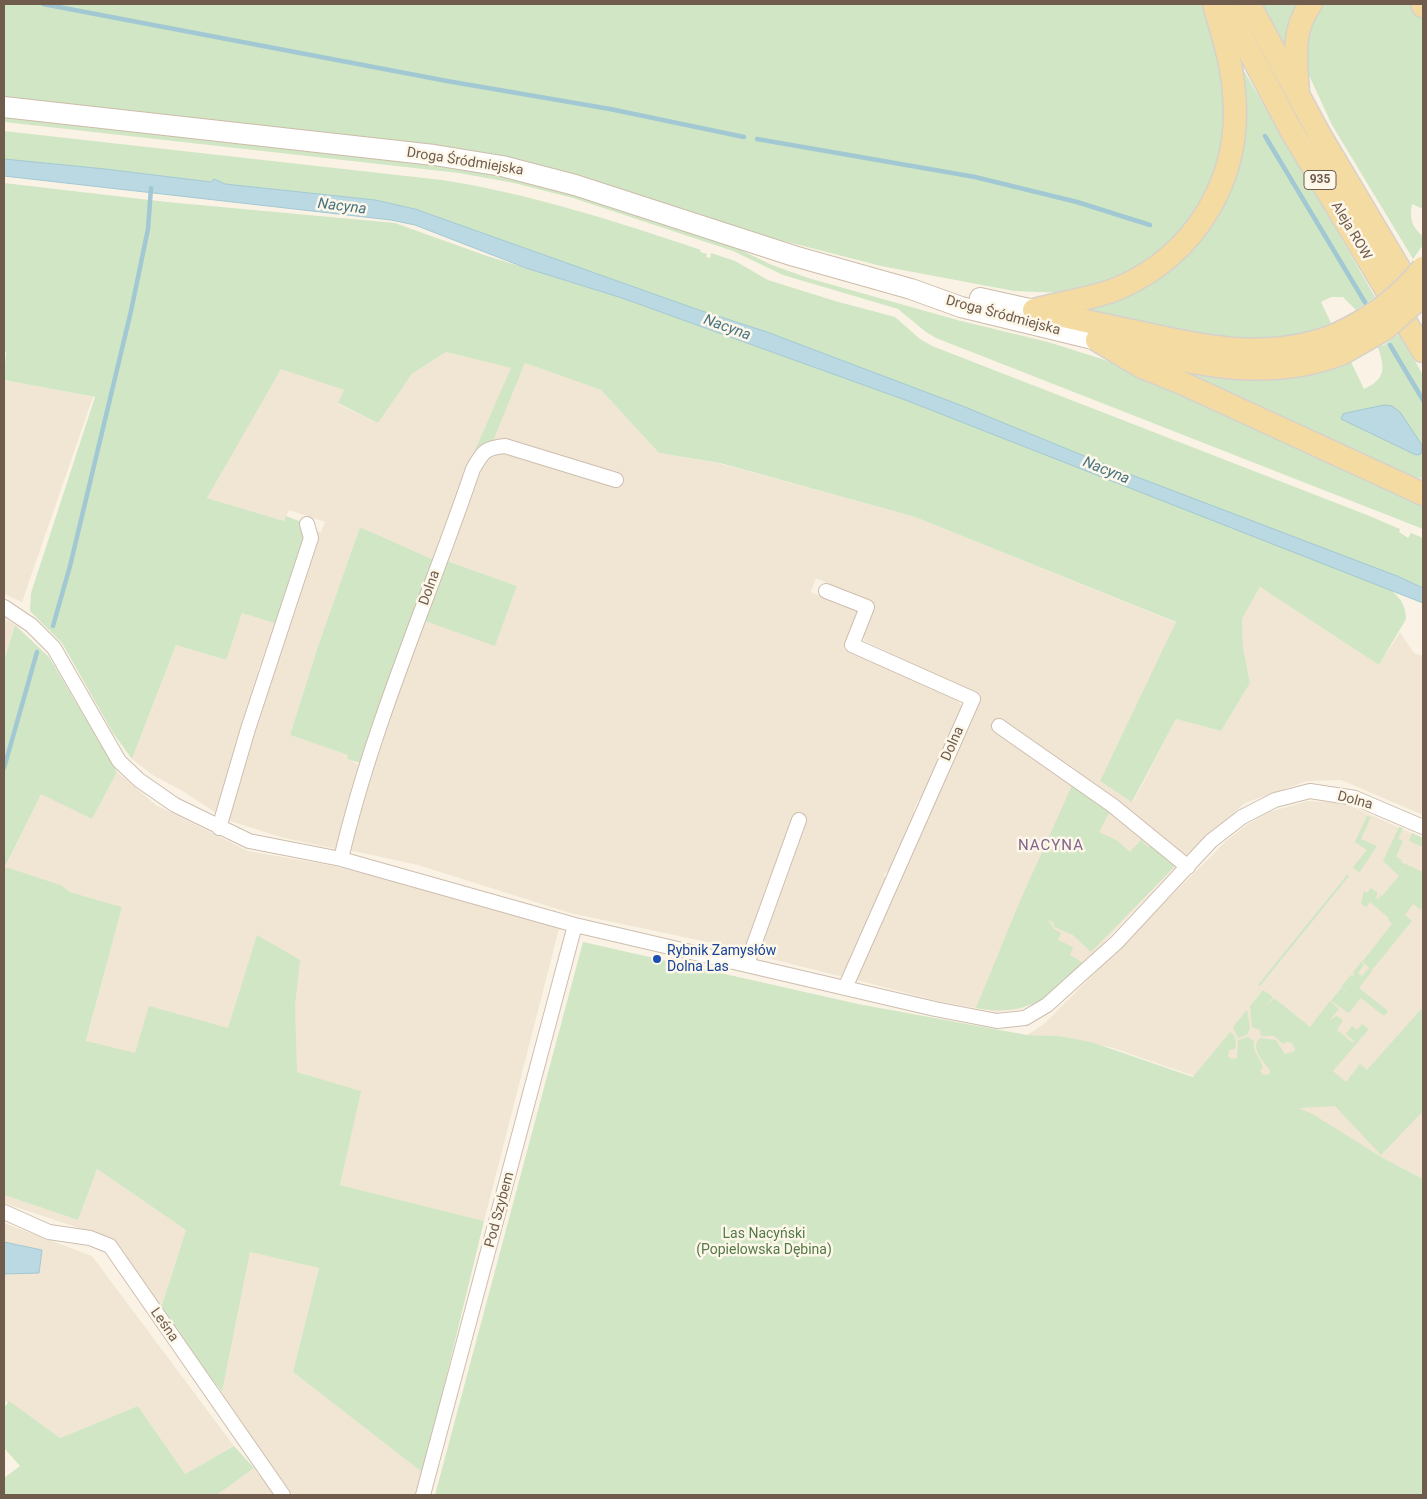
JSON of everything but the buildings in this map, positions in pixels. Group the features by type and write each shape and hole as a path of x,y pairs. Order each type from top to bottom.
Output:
{"main road":[{"path":"1034,310 1101,293 1135,280 1168,259 1188,240 1218,195 1233,147 1236,121 1230,63 1214,4"},
{"name":"Aleja ROW","path":"1224,4 1291,130 1423,351"},
{"name":"Aleja ROW","path":"1249,4 1298,98 1423,308"},
{"path":"1298,98 1296,37 1301,19 1311,4"},
{"name":"Droga Śródmiejska","path":"4,107 434,156 487,164 575,185 794,256 911,289 961,307 1096,340"},
{"path":"1096,340 1199,364 1231,369 1300,366 1338,344 1356,325 1385,307 1423,268"},
{"name":"Droga Śródmiejska","path":"911,289 964,295 1034,310"},
{"path":"1034,310 1203,346 1232,350 1280,350 1338,344 1385,329 1423,296"},
{"path":"1096,340 1142,367 1182,382 1423,494"}],"street":[{"name":"Dolna","path":"341,859 366,772 396,681 473,469 484,452 490,447 505,446 616,480"},
{"path":"219,828 250,721 311,538 306,524"},
{"name":"Dolna","path":"826,591 866,607 852,645 973,699 846,988"},
{"name":"Dolna","path":"4,608 31,625 54,648 119,761 139,780 176,805 219,828 249,841 341,859 576,925 997,1021 1025,1018 1048,1006 1103,955 1211,841 1242,817 1276,800 1310,791 1355,798 1423,827"},
{"path":"999,726 1112,805 1188,867"},
{"path":"747,964 798,820"},
{"name":"Pod Szybem","path":"423,1495 576,925"},
{"name":"Leśna","path":"4,1212 49,1232 90,1238 110,1246 283,1495"}],"shaded area":[{"path":"446,352 512,368 464,477 434,560 360,527 317,649 290,735 348,755 347,759 362,766 355,789 348,798 350,807 336,849 284,838 227,820 273,666 318,532 321,532 325,522 289,510 284,521 207,498 280,368 344,390 338,404 378,423 412,374"},
{"path":"525,363 601,390 659,453 718,463 915,517 1177,623 1100,781 1133,802 1176,719 1221,731 1250,683 1243,647 1242,619 1260,587 1379,665 1400,632 1414,653 1423,656 1423,815 1341,780 1307,781 1245,803 1187,854 1065,984 1021,1009 997,1012 937,1001 853,979 980,696 865,641 861,632 873,604 816,578 811,592 857,611 859,615 844,649 954,697 964,708 958,722 953,725 948,745 925,797 919,799 914,809 915,818 892,869 884,874 886,882 843,977 756,955 793,819 745,950 570,913 418,865 349,850 381,743 425,621 495,645 517,586 447,561 469,500"},
{"path":"4,380 93,397 22,602 4,594"},
{"path":"242,613 277,624 266,658 258,669 260,677 218,813 216,813 183,791 154,776 132,759 176,645 225,660"},
{"path":"4,618 15,625 4,661"},
{"path":"117,772 156,805 248,851 334,866 560,925 484,1221 340,1185 360,1091 297,1072 135,1054 86,1042 122,907 70,892 61,885 5,868 41,793 92,819"},
{"path":"1307,801 1344,803 1423,838 1423,1179 1383,1158 1303,1110 1260,1099 1113,1048 1059,1036 1027,1035 1044,1024 1226,841 1248,824 1269,812"},
{"path":"97,1169 186,1230 160,1311 140,1276 119,1247 109,1238 4,1203 4,1195 78,1220"},
{"path":"4,1223 92,1256 234,1446 185,1474 138,1406 60,1438 4,1400"},
{"path":"250,1252 319,1268 293,1372 423,1473 417,1495 293,1495 246,1432 223,1398 222,1392"},
{"path":"254,1468 275,1495 217,1495"}],"green space":[{"path":"4,4 1203,4 1210,23 1227,98 1222,162 1186,231 1127,277 1065,293 1014,291 881,266 745,231 602,184 4,99"},
{"path":"1263,4 1300,4 1286,44 1283,43"},
{"path":"1322,4 1410,4 1423,17 1423,209 1412,204 1411,214 1414,226 1423,236 1423,245 1413,259 1332,125 1307,71 1305,51 1314,14"},
{"path":"1240,64 1375,297 1356,310 1343,297 1331,297 1321,302 1331,323 1328,325 1330,329 1300,339 1204,339 1075,307 1201,237"},
{"path":"4,116 434,164 560,189 724,242 772,265 808,278 961,321 1048,342 1105,360 1423,502 1423,529 936,338 898,309 783,275 733,251 573,198 514,183 459,173 4,122"},
{"path":"4,131 442,180 508,193 573,209 637,229 701,250 700,252 707,254 706,257 710,258 711,253 735,261 768,280 895,317 920,339 932,346 1367,515 1400,529 1399,532 1408,538 1411,533 1423,538 1423,588 1116,469 960,405 767,332 696,309 415,209 375,200 225,184 216,182 215,179 211,182 4,159"},
{"path":"4,183 167,202 395,223 484,255 622,298 908,401 1375,582 1387,588 1401,600 1406,619 1379,665 1260,587 1242,619 1243,647 1250,683 1221,731 1176,719 1132,802 1100,781 1176,622 915,517 720,463 659,453 601,390 525,363 469,500 466,471 511,368 446,352 412,374 378,423 338,403 344,390 281,369 207,498 284,521 286,516 307,524 311,538 277,624 242,613 226,660 176,645 132,759 113,733 62,643 30,611 31,593 95,397 4,380 6,352 4,350"},
{"path":"1399,334 1423,375 1423,479 1388,469 1147,360 1351,362 1364,389 1376,381 1382,372 1382,361 1378,347"},
{"path":"360,527 434,560 360,763 347,759 348,755 290,735 317,649"},
{"path":"447,561 517,586 495,646 425,621"},
{"path":"15,625 49,657 117,772 92,819 41,794 5,867 61,885 70,892 122,907 86,1041 135,1053 149,1006 228,1028 257,935 300,960 295,1005 297,1072 361,1091 340,1185 484,1221 423,1473 293,1372 319,1268 250,1252 222,1392 160,1311 186,1230 97,1169 78,1220 4,1195 4,661"},
{"path":"1074,781 1126,824 1109,813 1099,832 1118,841 1130,852 1141,840 1148,847 1153,842 1177,864 1091,952 1073,935 1054,927 1053,921 1048,920 1054,929 1061,933 1058,940 1073,947 1070,955 1083,963 1072,976 1049,995 1023,1007 1009,1010 976,1008 1020,901"},
{"path":"1367,816 1371,817 1361,839 1377,846 1359,873 1353,867 1367,850 1355,842"},
{"path":"1399,827 1403,828 1398,839 1403,841 1396,857 1402,860 1401,862 1423,872 1423,906 1421,910 1413,904 1405,915 1412,921 1372,970 1362,962 1392,924 1388,920 1389,918 1370,902 1366,907 1361,904 1364,891 1367,893 1371,888 1378,893 1375,898 1379,899 1380,895 1382,896 1399,876 1383,861"},
{"path":"1412,833 1423,838 1423,847 1409,841"},
{"path":"1347,875 1349,876 1260,986 1258,985"},
{"name":"Las Nacyński (Popielowska Dębina)","path":"583,942 858,1004 1027,1035 1059,1036 1091,1042 1193,1077 1230,1032 1236,1039 1236,1044 1235,1049 1229,1050 1228,1057 1232,1059 1237,1058 1238,1040 1248,1037 1254,1041 1255,1051 1263,1067 1260,1071 1264,1075 1269,1074 1270,1070 1261,1059 1257,1050 1257,1042 1260,1038 1276,1040 1285,1054 1293,1052 1295,1049 1292,1043 1287,1042 1283,1044 1274,1036 1261,1036 1260,1030 1252,1027 1250,1006 1263,990 1273,997 1264,1009 1274,998 1310,1027 1330,1001 1339,1009 1329,1021 1336,1016 1343,1020 1337,1030 1353,1043 1354,1041 1346,1034 1352,1026 1357,1030 1362,1024 1369,1029 1333,1071 1346,1082 1360,1064 1367,1070 1423,1007 1423,1111 1381,1155 1335,1106 1299,1108 1314,1115 1383,1158 1423,1179 1423,1495 435,1495"},
{"path":"1361,962 1364,965 1358,973 1362,976 1369,968 1372,971 1359,988 1388,1011 1384,1016 1361,998 1349,1013 1331,1001 1341,988 1352,996 1341,987 1351,975 1354,976 1353,972"},
{"path":"1247,1010 1250,1028 1247,1035 1238,1038 1233,1027"},
{"path":"9,1401 60,1438 138,1406 185,1474 234,1446 254,1468 217,1495 4,1495 4,1478 20,1466 4,1448 4,1408"}],"water":[{"name":"Nacyna","path":"4,159 211,182 214,179 225,184 375,200 415,209 696,309 767,332 960,405 1116,469 1397,576 1423,588 1423,603 908,401 622,298 526,268 415,225 391,220 4,176"},
{"path":"1385,405 1392,406 1400,412 1422,445 1421,454 1416,455 1341,419 1343,414"},
{"path":"4,1242 42,1250 39,1273 4,1274"}],"waterway":[{"path":"43,4 447,81 610,109 744,137"},
{"path":"1265,136 1366,304"},
{"path":"757,139 975,177 1077,202 1150,225"},
{"path":"53,626 70,566 131,311 148,229 151,188"},
{"path":"1390,345 1423,400"},
{"path":"4,768 37,652"}],"place":[{"name":"Rybnik Zamysłów Dolna Las","path":"657,959"}],"district":[{"name":"NACYNA","path":"1051,846"}]}
